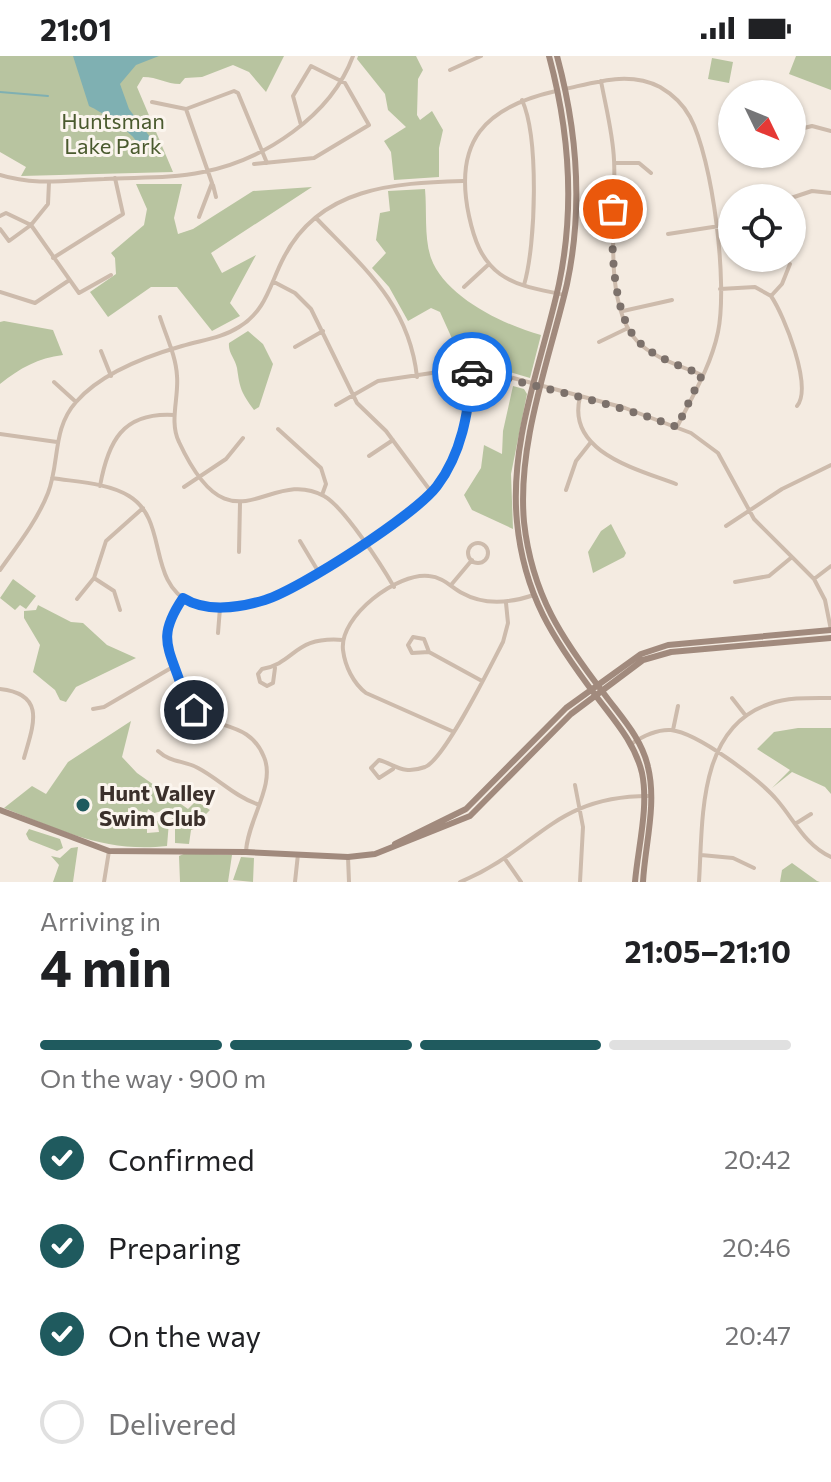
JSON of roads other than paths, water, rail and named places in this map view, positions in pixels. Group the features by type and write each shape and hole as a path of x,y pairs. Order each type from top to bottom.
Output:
{"main road":[{"path":"549,56 561,90"},
{"path":"557,56 568,195 560,294 519,452 516,483 519,538 537,594 558,632 648,767 643,882"},
{"path":"0,810 109,851 246,852 348,857 385,851 470,816 627,661 668,645 831,630"},
{"path":"596,689 656,655 831,638"},
{"path":"635,882 647,796"}],"street":[{"path":"0,175 21,181 49,182 209,171 260,150 301,125 323,106 342,81 353,56"},
{"path":"450,70 466,59 481,56"},
{"path":"254,164 314,158 369,125 352,91 342,81 320,69 308,68 293,96 301,125"},
{"path":"560,294 507,279 489,264 474,239 463,181 467,155 479,131 499,111 522,100 601,81 623,78 645,81 666,91 682,106 696,133 715,225 720,289 718,335 677,427"},
{"path":"601,81 615,163 612,250 628,328 649,351 702,375"},
{"path":"152,102 186,109 234,91 267,163"},
{"path":"522,100 529,122 532,195 529,261 524,285"},
{"path":"186,109 216,197"},
{"path":"806,128 831,131"},
{"path":"615,163 639,163 651,173"},
{"path":"53,258 123,214 115,178"},
{"path":"0,570 39,512 52,478 64,420 76,402 111,376 171,350 216,338 239,327 261,307 289,248 316,217 340,200 371,188 463,181"},
{"path":"0,229 9,241 31,225 48,204 49,182"},
{"path":"199,217 212,183"},
{"path":"806,191 831,193"},
{"path":"0,216 6,213 31,225 79,293 111,275"},
{"path":"316,217 384,289 410,338 417,377"},
{"path":"668,234 718,225"},
{"path":"464,287 489,264"},
{"path":"771,296 782,284 787,272"},
{"path":"0,292 35,303 68,281"},
{"path":"274,282 304,301 323,331 352,395 393,440 432,493"},
{"path":"720,289 755,287 771,296 803,378 804,396 797,406"},
{"path":"623,311 672,300"},
{"path":"160,317 177,373 177,438 217,496 240,503 295,491 322,495 341,509 394,587"},
{"path":"599,342 628,328"},
{"path":"295,347 323,331"},
{"path":"101,351 111,376"},
{"path":"52,478 126,494 143,508 151,523 161,568 183,598 201,607 220,608 268,599 408,515 432,493 447,472 459,443 467,413 472,367"},
{"path":"336,405 378,381 472,367 625,408 677,427 701,439 718,453 749,511 814,579 827,606 831,630"},
{"path":"54,382 76,402"},
{"path":"580,397 578,421 591,442 618,461 676,484"},
{"path":"100,486 107,451 117,435 146,417 175,415"},
{"path":"278,429 321,468 326,484 322,495"},
{"path":"0,434 57,442"},
{"path":"184,487 226,459 243,438"},
{"path":"369,456 393,440"},
{"path":"566,490 576,461 591,442"},
{"path":"726,526 800,479 831,465"},
{"path":"239,552 240,503"},
{"path":"77,599 94,578 106,541 143,508"},
{"path":"300,541 318,571"},
{"path":"451,585 472,560 485,560 488,552 485,545 472,545 469,553 472,560"},
{"path":"735,582 769,576 792,557"},
{"path":"814,579 831,566"},
{"path":"454,732 362,690 349,668 343,640 356,613 394,587 421,576 439,578 478,600 506,602 537,594"},
{"path":"94,578 114,591 120,610"},
{"path":"183,598 167,631 167,649 172,667 192,708 203,716 234,726 261,750 267,773 248,832 246,852"},
{"path":"393,769 379,760 371,768 379,778 393,769 430,764 441,754 505,637 506,602"},
{"path":"218,633 220,608"},
{"path":"429,652 421,637 410,640 412,653 429,652 482,681"},
{"path":"275,668 273,683 267,686 260,682 258,674 262,669 275,668 304,644 323,639 343,640"},
{"path":"93,709 104,707 172,667"},
{"path":"0,689 20,694 33,708 34,721 24,758"},
{"path":"732,698 746,716"},
{"path":"699,882 706,787 717,753 746,716 780,701 831,698"},
{"path":"673,730 678,706"},
{"path":"634,742 657,731 673,730 717,753 760,782 807,842 831,857"},
{"path":"158,751 170,761 199,768 226,789 257,804"},
{"path":"575,785 583,827 580,882"},
{"path":"460,882 505,859 549,823 578,808 611,798 647,796"},
{"path":"795,824 811,814"},
{"path":"104,882 109,851"},
{"path":"295,882 298,854"},
{"path":"701,855 733,858 754,868"},
{"path":"348,857 349,882"},
{"path":"505,859 521,882"}],"water":[{"path":"73,56 159,56 136,65 120,84 129,109 150,137 145,145 138,144 124,128 89,106"}],"waterway":[{"path":"0,92 48,96"}],"place":[{"name":"Hunt Valley Swim Club","path":"83,805"}],"park label":[{"name":"Huntsman Lake Park","path":"113,132"}]}
